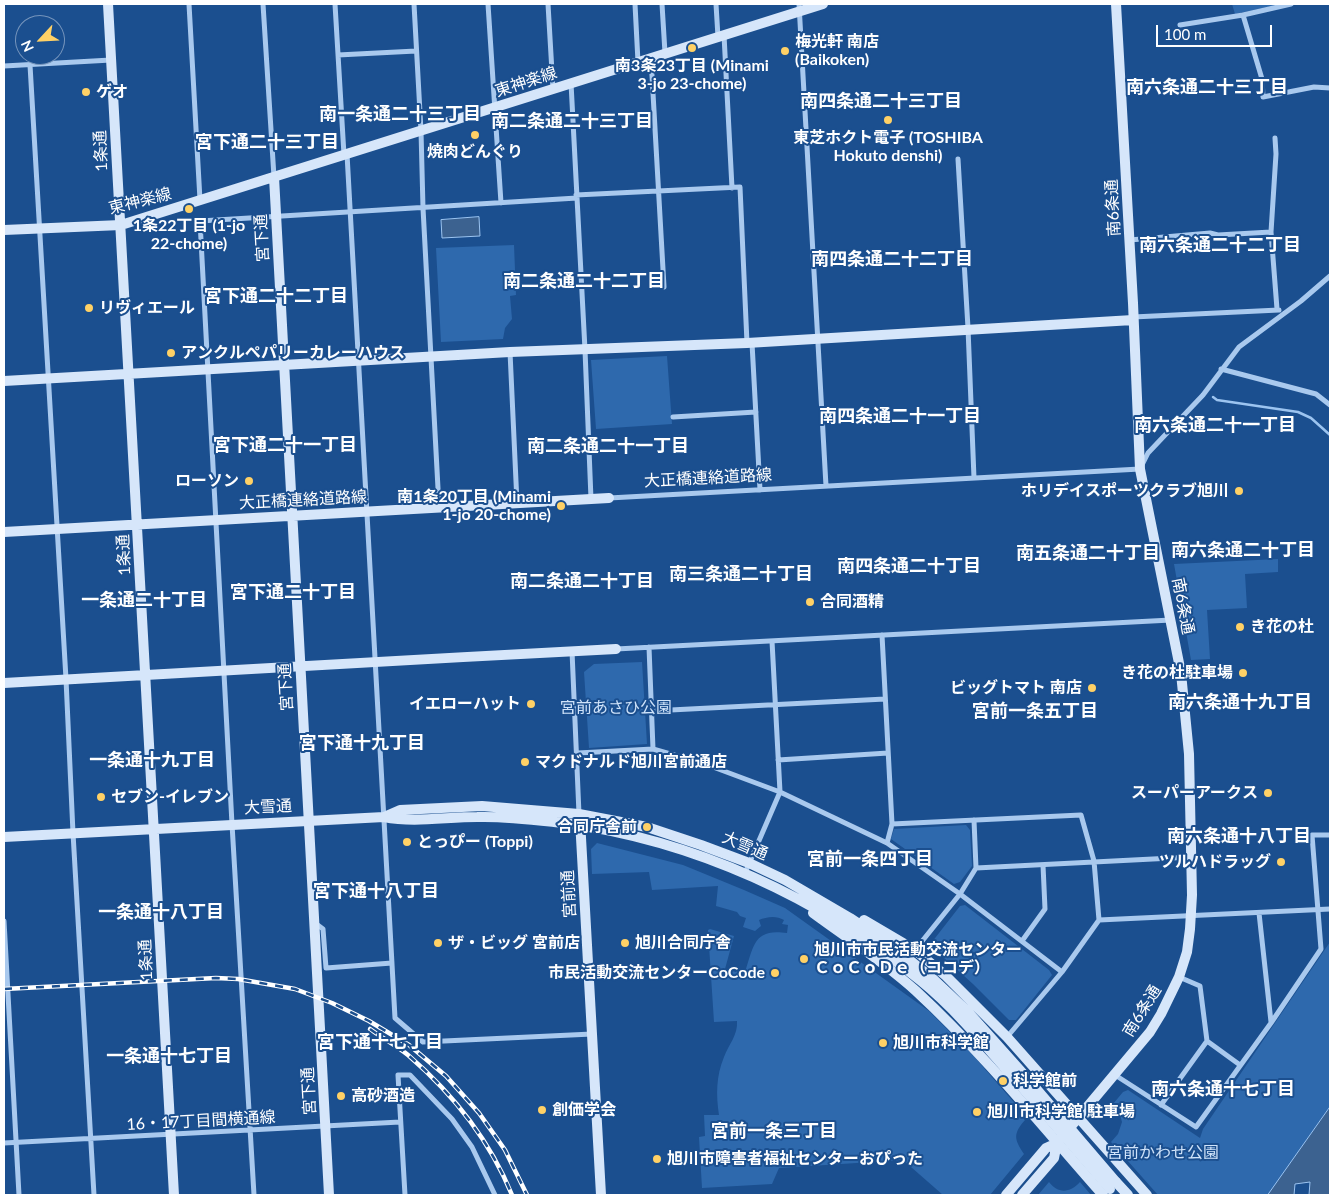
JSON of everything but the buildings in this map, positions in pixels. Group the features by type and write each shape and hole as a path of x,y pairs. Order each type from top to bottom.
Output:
{"street":[{"name":"1条通","path":"108,4 174,1195"},
{"path":"189,4 200,200"},
{"path":"263,4 274,177"},
{"path":"335,4 351,212 395,1018 424,1042 592,1034"},
{"path":"414,4 439,508"},
{"path":"488,4 501,203"},
{"path":"548,4 553,89"},
{"path":"634,4 638,62"},
{"path":"662,4 665,54"},
{"path":"716,4 721,36 732,188"},
{"name":"東神楽線","path":"4,230 121,225 665,54 800,8 822,4"},
{"name":"南6条通","path":"1006,1195 1046,1148 1057,1143 1150,1032 1179,977 1187,952 1191,916 1192,857 1188,728 1181,673 1140,469 1130,240 1116,4"},
{"path":"1180,25 1243,15 1290,4"},
{"path":"800,8 826,486"},
{"path":"1243,15 1262,78 1263,97 1314,87 1330,88"},
{"path":"338,55 416,51"},
{"path":"652,58 664,287"},
{"path":"65,63 111,60"},
{"path":"4,66 30,65 41,228 94,1195"},
{"path":"570,83 585,350 591,499"},
{"path":"1275,138 1276,154 1270,232 1277,309"},
{"path":"958,160 968,328 974,478"},
{"name":"宮下通","path":"274,177 329,1195"},
{"path":"254,1195 200,221 501,203 659,191 740,188 760,490"},
{"path":"1130,240 1210,233 1218,235 1270,232"},
{"path":"1140,469 1148,452 1203,395 1239,347 1330,276"},
{"path":"4,381 510,352 750,342 1277,309 1287,311"},
{"path":"510,352 517,503"},
{"path":"1221,369 1316,394 1330,405"},
{"path":"673,416 756,412"},
{"name":"大正橋連絡道路線","path":"4,532 1140,469"},
{"path":"4,683 300,665 1171,620"},
{"path":"882,635 892,824 887,843"},
{"path":"749,871 780,792 772,641"},
{"path":"649,648 653,749"},
{"name":"宮前通","path":"572,652 578,754 579,814 601,1195"},
{"path":"651,711 885,699"},
{"path":"578,754 653,749 705,764 780,792 887,843 960,894 1062,972"},
{"path":"778,760 888,753"},
{"name":"大雪通","path":"384,817 400,810 482,806 579,814 647,827 701,844 826,914 876,947 922,982 962,1020 1021,1086"},
{"path":"892,824 1080,815 1094,862 1099,920 1062,972 1006,1037"},
{"name":"大雪通","path":"4,837 384,817 401,820 479,817 535,820 580,826 664,845 785,880 895,948 970,1012 1021,1086"},
{"path":"915,950 960,894 976,868 974,820"},
{"path":"1115,1075 1196,1127 1271,1023 1321,949 1312,836 1330,834"},
{"path":"976,868 1192,857"},
{"path":"1022,941 1045,909 1043,865"},
{"path":"785,880 846,910 915,950 946,976 1006,1037 1147,1195"},
{"path":"1099,920 1330,909"},
{"path":"1259,913 1271,1023"},
{"path":"4,921 19,1195"},
{"path":"314,922 322,929 326,968 392,963"},
{"path":"1161,1105 1207,1041 1200,986 1179,977"},
{"path":"1207,1041 1240,1065"},
{"path":"1021,1086 1022,1097 1038,1085 1038,1072"},
{"path":"405,1195 398,1074 410,1075 452,1119 472,1147 495,1195"},
{"path":"1021,1086 1057,1143 1111,1190 1128,1195"},
{"path":"1021,1086 1111,1190"},
{"name":"16・17丁目間横通線","path":"4,1143 400,1122"},
{"name":"南6条通","path":"1022,1195 1054,1158 1057,1143"}],"green space":[{"path":"1232,4 1281,4 1235,14"},
{"path":"514,245 516,295 510,296 512,319 505,328 503,339 441,342 436,248"},
{"path":"667,356 672,424 596,429 591,360"},
{"path":"1278,559 1278,572 1245,574 1247,608 1207,610 1210,659 1191,660 1174,564"},
{"name":"宮前あさひ公園","path":"642,662 647,744 589,748 584,672 594,664"},
{"path":"966,825 970,830 972,866 960,882 954,884 891,839 894,829"},
{"path":"597,843 683,865 785,908 929,1011 971,1053 1018,1107 1017,1110 1025,1120 1018,1129 1016,1137 1024,1154 990,1195 943,1195 903,1160 779,1168 772,1184 702,1188 699,1137 705,1136 704,1115 719,1115 717,1093 719,1071 737,1026 737,1021 714,1022 708,930 734,936 725,969 736,972 737,969 745,972 757,940 768,933 787,933 788,925 782,924 784,920 781,918 771,917 759,920 761,926 755,931 743,927 746,918 740,916 737,912 716,906 718,886 652,890 649,872 592,874 591,849"},
{"path":"965,905 1049,970 1052,975 1016,1020 1009,1020 934,949 932,942 960,906"},
{"name":"宮前かわせ公園","path":"1330,942 1330,1106 1268,1195 1158,1195 1111,1142 1118,1134 1122,1122 1118,1108 1113,1104 1123,1092 1128,1090 1200,1138 1203,1129"},
{"path":"1049,1182 1056,1189 1064,1191 1076,1186 1080,1182 1091,1195 1038,1195"}],"shaded area":[{"path":"479,217 480,236 442,238 441,220"},
{"path":"1330,1107 1330,1195 1309,1195 1310,1182 1295,1184 1294,1195 1268,1195"}],"waterway":[{"path":"1213,397 1217,400 1298,412 1311,418 1330,435"}],"railway":[{"path":"4,989 216,978 238,979 295,989 332,1003 369,1021 409,1045 446,1076 479,1113 505,1150 527,1195"},
{"path":"370,1029 408,1055 440,1085 481,1137 493,1156 512,1195"}],"place":[{"name":"南3条23丁目 (Minami 3-jo 23-chome)","path":"692,48"},
{"name":"梅光軒 南店 (Baikoken)","path":"785,51"},
{"name":"ゲオ","path":"86,92"},
{"name":"東芝ホクト電子 (TOSHIBA Hokuto denshi)","path":"888,120"},
{"name":"焼肉どんぐり","path":"475,135"},
{"name":"1条22丁目 (1-jo 22-chome)","path":"189,209"},
{"name":"リヴィエール","path":"89,308"},
{"name":"アンクルぺパリーカレーハウス","path":"171,353"},
{"name":"ローソン","path":"249,481"},
{"name":"ホリデイスポーツクラブ旭川","path":"1239,491"},
{"name":"南1条20丁目 (Minami 1-jo 20-chome)","path":"561,506"},
{"name":"合同酒精","path":"810,602"},
{"name":"き花の杜","path":"1240,627"},
{"name":"き花の杜駐車場","path":"1243,673"},
{"name":"ビッグトマト 南店","path":"1092,688"},
{"name":"イエローハット","path":"531,704"},
{"name":"マクドナルド旭川宮前通店","path":"525,762"},
{"name":"スーパーアークス","path":"1268,793"},
{"name":"セブン-イレブン","path":"101,797"},
{"name":"合同庁舎前","path":"647,827"},
{"name":"とっぴー (Toppi)","path":"407,842"},
{"name":"ツルハドラッグ","path":"1281,862"},
{"name":"ザ・ビッグ 宮前店","path":"438,943"},
{"name":"旭川合同庁舎","path":"625,943"},
{"name":"旭川市市民活動交流センター ＣｏＣｏＤｅ（ココデ）","path":"804,959"},
{"name":"市民活動交流センターCoCode","path":"775,973"},
{"name":"旭川市科学館","path":"883,1043"},
{"name":"科学館前","path":"1003,1081"},
{"name":"高砂酒造","path":"341,1096"},
{"name":"創価学会","path":"542,1110"},
{"name":"旭川市科学館 駐車場","path":"977,1112"},
{"name":"旭川市障害者福祉センターおぴった","path":"657,1159"}],"district":[{"name":"南六条通二十三丁目","path":"1207,87"},
{"name":"南四条通二十三丁目","path":"881,101"},
{"name":"南一条通二十三丁目","path":"400,114"},
{"name":"南二条通二十三丁目","path":"572,121"},
{"name":"宮下通二十三丁目","path":"267,142"},
{"name":"南六条通二十二丁目","path":"1220,245"},
{"name":"南四条通二十二丁目","path":"892,259"},
{"name":"南二条通二十二丁目","path":"584,281"},
{"name":"宮下通二十二丁目","path":"276,296"},
{"name":"南四条通二十一丁目","path":"900,416"},
{"name":"南六条通二十一丁目","path":"1215,425"},
{"name":"宮下通二十一丁目","path":"285,445"},
{"name":"南二条通二十一丁目","path":"608,446"},
{"name":"南六条通二十丁目","path":"1243,550"},
{"name":"南五条通二十丁目","path":"1088,553"},
{"name":"南四条通二十丁目","path":"909,566"},
{"name":"南三条通二十丁目","path":"741,574"},
{"name":"南二条通二十丁目","path":"582,581"},
{"name":"宮下通二十丁目","path":"293,592"},
{"name":"一条通二十丁目","path":"144,600"},
{"name":"南六条通十九丁目","path":"1240,702"},
{"name":"宮前一条五丁目","path":"1035,711"},
{"name":"宮下通十九丁目","path":"362,743"},
{"name":"一条通十九丁目","path":"152,760"},
{"name":"南六条通十八丁目","path":"1239,836"},
{"name":"宮前一条四丁目","path":"870,859"},
{"name":"宮下通十八丁目","path":"376,891"},
{"name":"一条通十八丁目","path":"161,912"},
{"name":"宮下通十七丁目","path":"380,1042"},
{"name":"一条通十七丁目","path":"169,1056"},
{"name":"南六条通十七丁目","path":"1223,1089"},
{"name":"宮前一条三丁目","path":"774,1131"}]}
